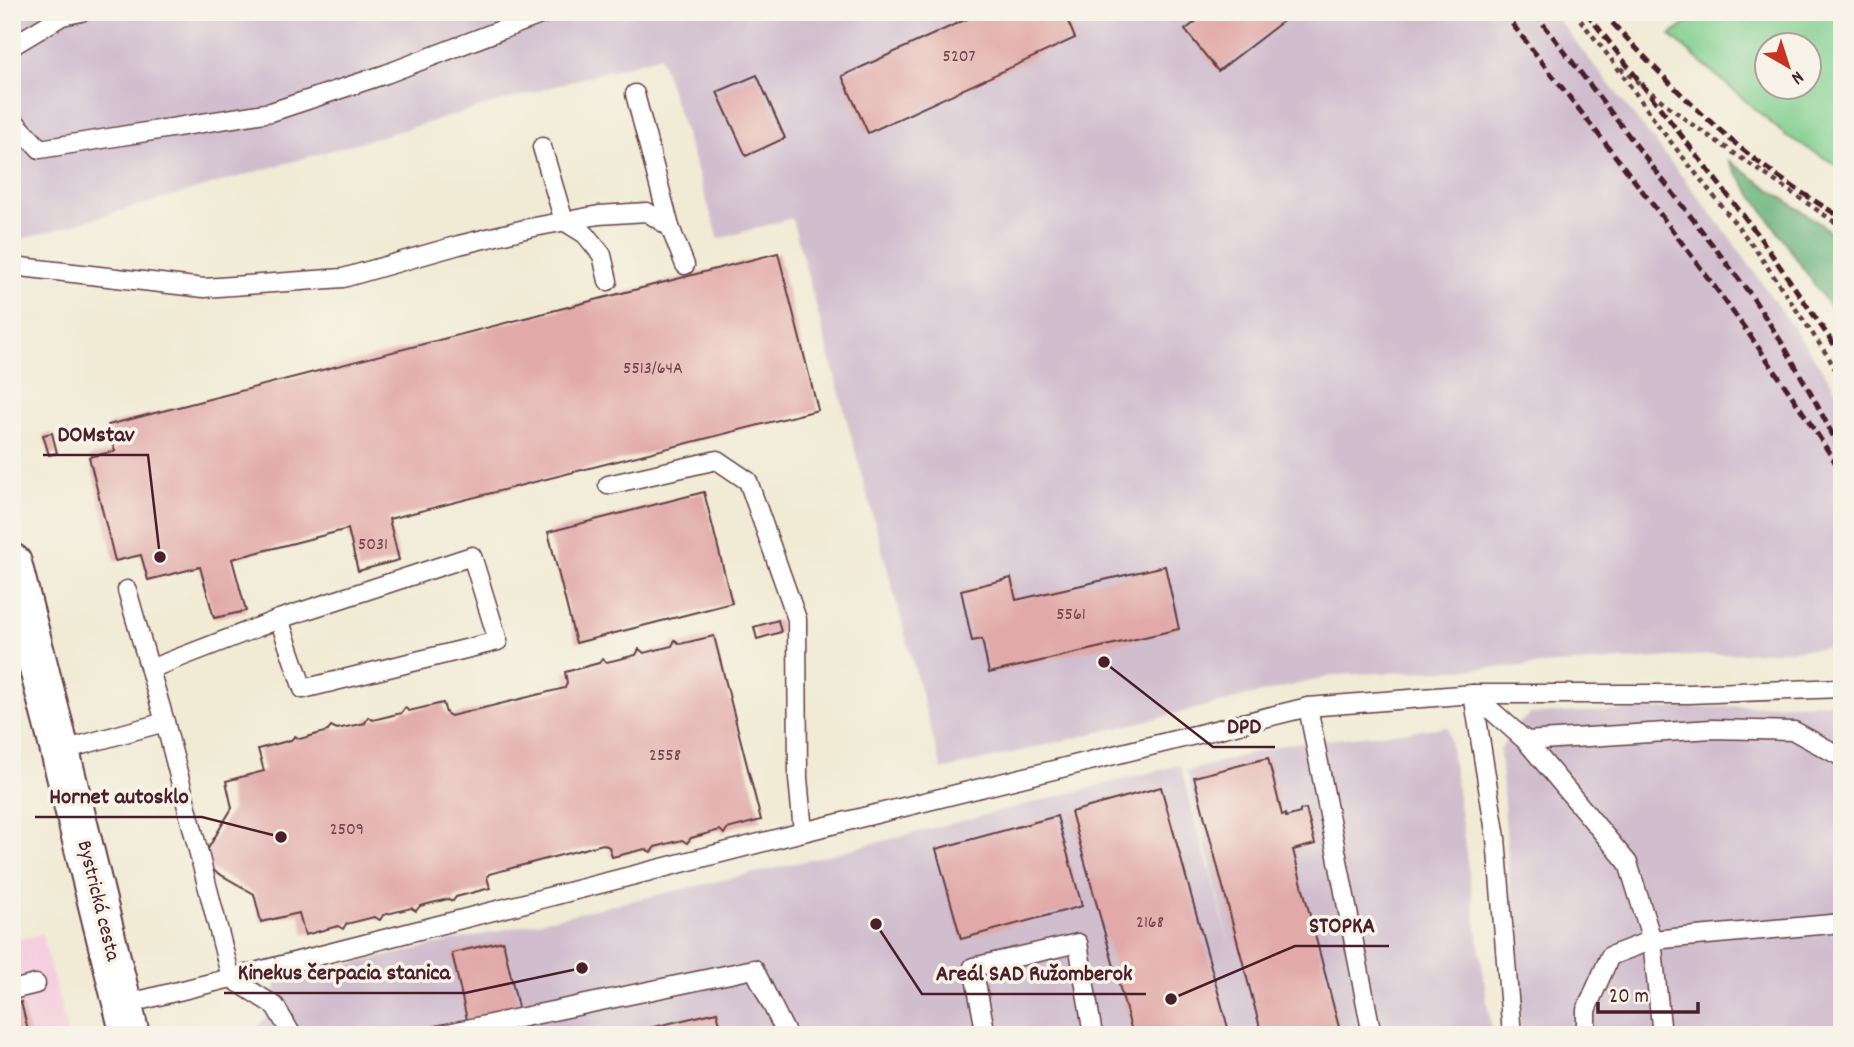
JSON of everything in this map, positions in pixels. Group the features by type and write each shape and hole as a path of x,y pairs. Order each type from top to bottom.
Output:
{"main road":[{"name":"Bystrická cesta","path":"12,563 126,1020"}],"lane":[{"path":"12,46 62,16 81,12"},
{"path":"12,119 40,149 271,113 386,74 548,12"},
{"path":"635,93 670,228 685,265"},
{"path":"542,147 564,221 585,234 602,254 608,281"},
{"path":"12,266 204,288 343,278 528,228 599,215 647,212 670,228"},
{"path":"608,485 717,460 748,481 797,619 797,778 803,832"},
{"path":"150,669 279,619 472,556 498,641 303,689 279,619"},
{"path":"127,590 165,722 231,978 275,1006 292,1035"},
{"path":"126,1020 231,978 1308,707 1473,694 1689,694 1842,688"},
{"path":"1473,694 1526,741 1628,863 1652,940 1662,1035"},
{"path":"1473,694 1496,838 1512,1035"},
{"path":"1308,707 1372,1035"},
{"path":"60,751 165,722"},
{"path":"1526,741 1712,729 1794,732 1842,758"},
{"path":"1586,1035 1586,1010 1610,956 1652,940 1842,923"},
{"path":"986,1035 973,967 1078,943 1093,1035"},
{"path":"438,1035 754,969 787,1035"},
{"path":"12,990 36,984"}],"path":[{"path":"1574,12 1663,132 1754,247 1829,358 1842,382"},
{"path":"1614,63 1690,123 1842,227"}],"shaded area":[{"path":"12,12 1552,12 1726,232 1831,382 1842,402 1842,639 1827,648 1336,675 942,770 792,218 719,239 660,56 12,242"},
{"path":"1842,702 1842,1035 1521,1035 1500,751 1512,729 1530,714"},
{"path":"1448,727 1492,1035 252,1035 274,1006 276,981 781,867 1180,765 1232,952 1187,771 1286,744"},
{"path":"42,934 68,1035 12,1035 12,941"}],"green space":[{"path":"1704,12 1842,12 1842,168 1785,135 1670,35"},
{"path":"1728,160 1842,239 1842,324"}],"building":[{"path":"982,12 1064,12 1075,38 868,133 842,76"},
{"path":"1208,12 1295,12 1218,71 1185,30"},
{"path":"757,75 785,138 746,156 717,92"},
{"path":"778,253 818,410 389,519 399,560 358,571 348,529 232,559 246,611 214,618 200,567 148,580 141,555 115,561 89,457 115,451 108,425"},
{"path":"52,433 57,453 49,455 43,435"},
{"path":"704,492 732,603 576,643 548,532"},
{"path":"1165,566 1179,629 989,673 982,639 972,641 961,590 1011,578 1016,600"},
{"path":"778,620 781,632 757,639 754,627"},
{"path":"714,636 761,820 727,829 724,834 720,830 691,838 687,843 682,840 655,847 651,852 645,849 612,857 609,847 603,844 489,874 487,877 490,888 456,897 453,901 448,899 420,906 416,911 411,908 383,915 380,920 374,917 346,924 343,929 338,926 305,935 299,913 261,922 254,894 211,869 206,852 232,808 226,781 264,771 258,749 291,740 295,736 300,739 328,731 331,726 337,729 365,723 368,717 373,720 401,713 405,708 409,711 443,703 446,713 451,716 565,688 565,672 599,663 602,659 607,662 636,655 639,649 644,653 672,646 675,640 680,644"},
{"path":"1268,758 1282,815 1285,814 1286,817 1306,809 1315,844 1293,850 1341,1035 1262,1035 1194,777"},
{"path":"1161,787 1230,1035 1133,1035 1071,812"},
{"path":"1057,816 1082,906 961,939 936,849"},
{"path":"503,941 519,1012 468,1024 452,953"},
{"path":"21,1002 29,1035 12,1035 12,1004"},
{"path":"717,1012 723,1035 624,1035 624,1034"}],"railway":[{"path":"1503,12 1721,296 1842,473"},
{"path":"1534,12 1751,295 1784,346 1842,453"},
{"path":"1586,12 1756,232 1842,356"},
{"path":"1602,12 1676,90 1736,144 1809,198 1842,218"}],"place":[{"name":"DOMstav","path":"160,557"},
{"name":"DPD","path":"1104,662"},
{"name":"Hornet autosklo","path":"281,837"},
{"name":"Areál SAD Ružomberok","path":"876,924"},
{"name":"Kinekus čerpacia stanica","path":"582,968"},
{"name":"STOPKA","path":"1171,999"}]}
